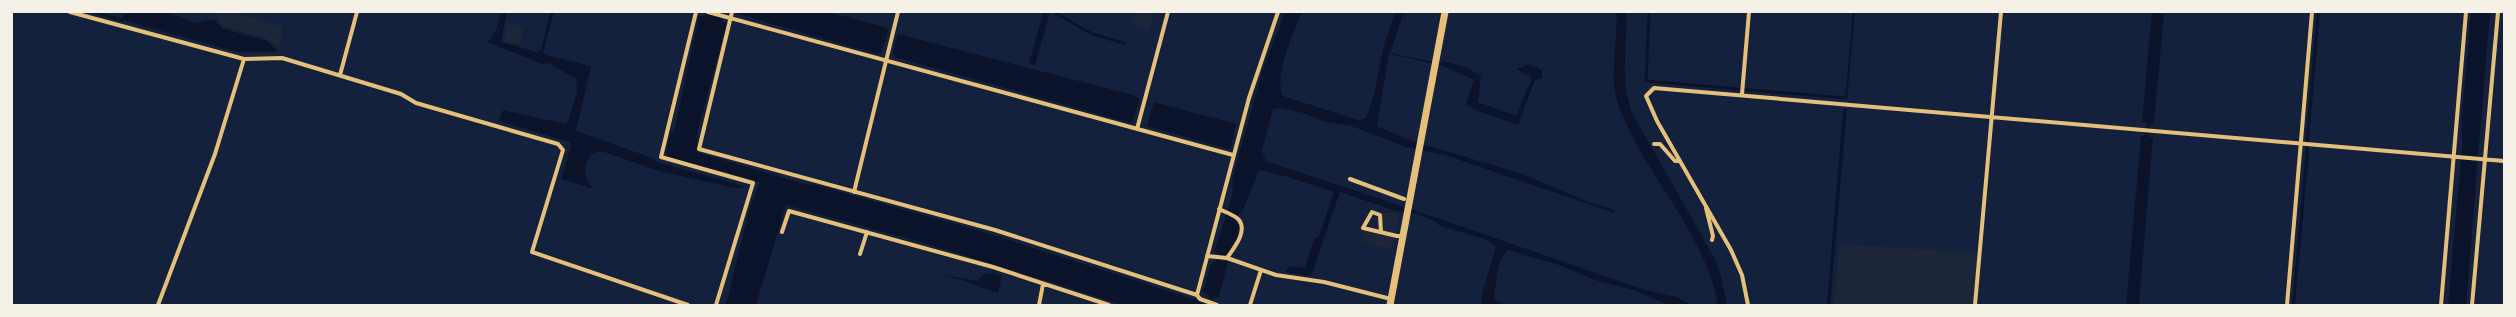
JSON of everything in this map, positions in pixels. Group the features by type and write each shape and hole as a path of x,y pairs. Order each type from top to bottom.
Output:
{"street":[{"path":"70,12 244,59 282,58 401,94 416,103 558,144 563,150 532,252 688,305"},
{"path":"340,75 357,12"},
{"path":"696,12 661,157 754,183 716,305"},
{"path":"708,12 1233,155"},
{"path":"732,12 728,18 699,149 995,230 1197,295 1200,299 1217,305"},
{"path":"854,192 898,12"},
{"path":"1137,129 1168,12"},
{"path":"1197,295 1249,98 1278,12"},
{"path":"1390,305 1445,12"},
{"path":"1742,94 1749,12"},
{"path":"1976,305 2001,12"},
{"path":"2287,305 2312,12"},
{"path":"2441,305 2466,12"},
{"path":"2472,305 2483,159 2498,12"},
{"path":"158,305 215,154 244,59"},
{"path":"1748,305 1739,269 1706,206 1657,121 1646,96 1654,88 1742,94 2155,131 2301,142 2504,161"},
{"path":"1654,144 1660,144 1675,161 1680,161"},
{"path":"1350,179 1404,199"},
{"path":"1706,206 1713,236 1712,240"},
{"path":"1219,209 1238,219 1240,223 1240,239 1227,258"},
{"path":"782,232 789,211 993,267 1109,305"},
{"path":"1381,232 1380,215 1372,212 1363,228 1381,232 1403,236"},
{"path":"860,254 867,232"},
{"path":"1207,256 1227,258 1276,276 1324,282 1387,298"},
{"path":"1250,305 1261,270"},
{"path":"1039,305 1043,284"}],"shaded area":[{"path":"125,12 168,12 194,23 214,19 223,29 266,40 277,50 275,52 237,52 122,20"},
{"path":"214,12 232,12 283,27 280,47 263,37 225,27"},
{"path":"501,12 507,12 501,42 537,52 541,51 547,55 591,66 576,131 650,157 657,162 740,185 745,188 734,188 659,171 601,151 590,157 586,167 585,173 587,179 594,189 561,179 571,146 570,142 499,121 503,110 565,124 568,122 577,92 576,79 549,63 541,64 488,42 497,28"},
{"path":"707,12 722,12 721,20 727,23 696,137 698,138 696,152 808,185 811,184 974,229 1212,305 1123,305 934,246 786,205 756,305 726,305 749,210 760,182 668,157 666,152 671,131 674,132 699,16 705,16"},
{"path":"738,12 829,12 887,28 888,32 881,53 877,54 738,14"},
{"path":"1040,12 1050,12 1035,65 1029,63 1043,14"},
{"path":"1135,12 1154,12 1149,29 1131,25"},
{"path":"1285,12 1302,12 1290,42 1283,67 1281,88 1283,96 1358,120 1366,118 1374,94 1384,44 1396,12 1404,12 1390,53 1439,63 1443,61 1468,68 1481,76 1478,102 1516,116 1532,78 1517,69 1529,64 1542,70 1542,78 1535,80 1518,125 1475,110 1466,104 1474,80 1441,65 1389,54 1377,126 1412,141 1520,173 1588,202 1615,210 1614,213 1445,155 1406,147 1351,126 1325,122 1303,113 1279,108 1273,109 1262,151 1266,161 1645,290 1677,297 1691,305 1668,305 1637,291 1595,280 1559,265 1508,250 1501,259 1499,265 1494,297 1498,302 1505,305 1482,305 1481,298 1496,246 1485,239 1440,226 1433,220 1414,213 1396,211 1340,192 1312,274 1307,276 1285,272 1290,266 1305,268 1314,239 1319,236 1334,192 1288,177 1259,170 1244,208 1235,219 1239,225 1237,238 1227,255 1222,255 1221,261 1228,261 1219,297 1209,299 1209,295 1203,292 1211,264 1218,259 1219,254 1214,252 1230,204 1233,186 1232,180 1262,72"},
{"path":"1616,12 1626,12 1625,73 1628,99 1632,113 1715,259 1721,276 1727,305 1718,305 1711,278 1701,253 1674,205 1644,158 1620,109 1614,85"},
{"path":"1853,12 1855,12 1847,99 1845,99"},
{"path":"2152,12 2164,12 2154,124 2150,124 2149,137 2153,137 2139,305 2126,305 2141,136 2144,136 2147,123 2142,122"},
{"path":"2317,12 2320,12 2309,138 2306,138"},
{"path":"2471,12 2490,12 2466,305 2448,305 2462,147 2462,118"},
{"path":"507,23 523,28 521,44 504,42"},
{"path":"898,34 1133,95 1140,99 1132,122 1130,123 895,57 893,52"},
{"path":"1154,102 1236,124 1231,148 1228,149 1147,126"},
{"path":"1843,109 1847,109 1830,305 1827,305"},
{"path":"2306,150 2309,150 2295,305 2292,305"},
{"path":"1381,213 1399,213 1395,233 1384,231"},
{"path":"1365,232 1394,237 1392,249 1361,242"},
{"path":"1839,244 1978,253 1973,305 1834,305"},
{"path":"994,270 995,274 1002,276 998,293 961,280 937,274 977,281 985,274 992,273"}],"waterway":[{"path":"93,12 122,20"},
{"path":"542,51 552,12"},
{"path":"1054,12 1092,34 1124,43"},
{"path":"1649,12 1646,81 1846,98 1846,95"},
{"path":"2307,154 2308,135"}]}
